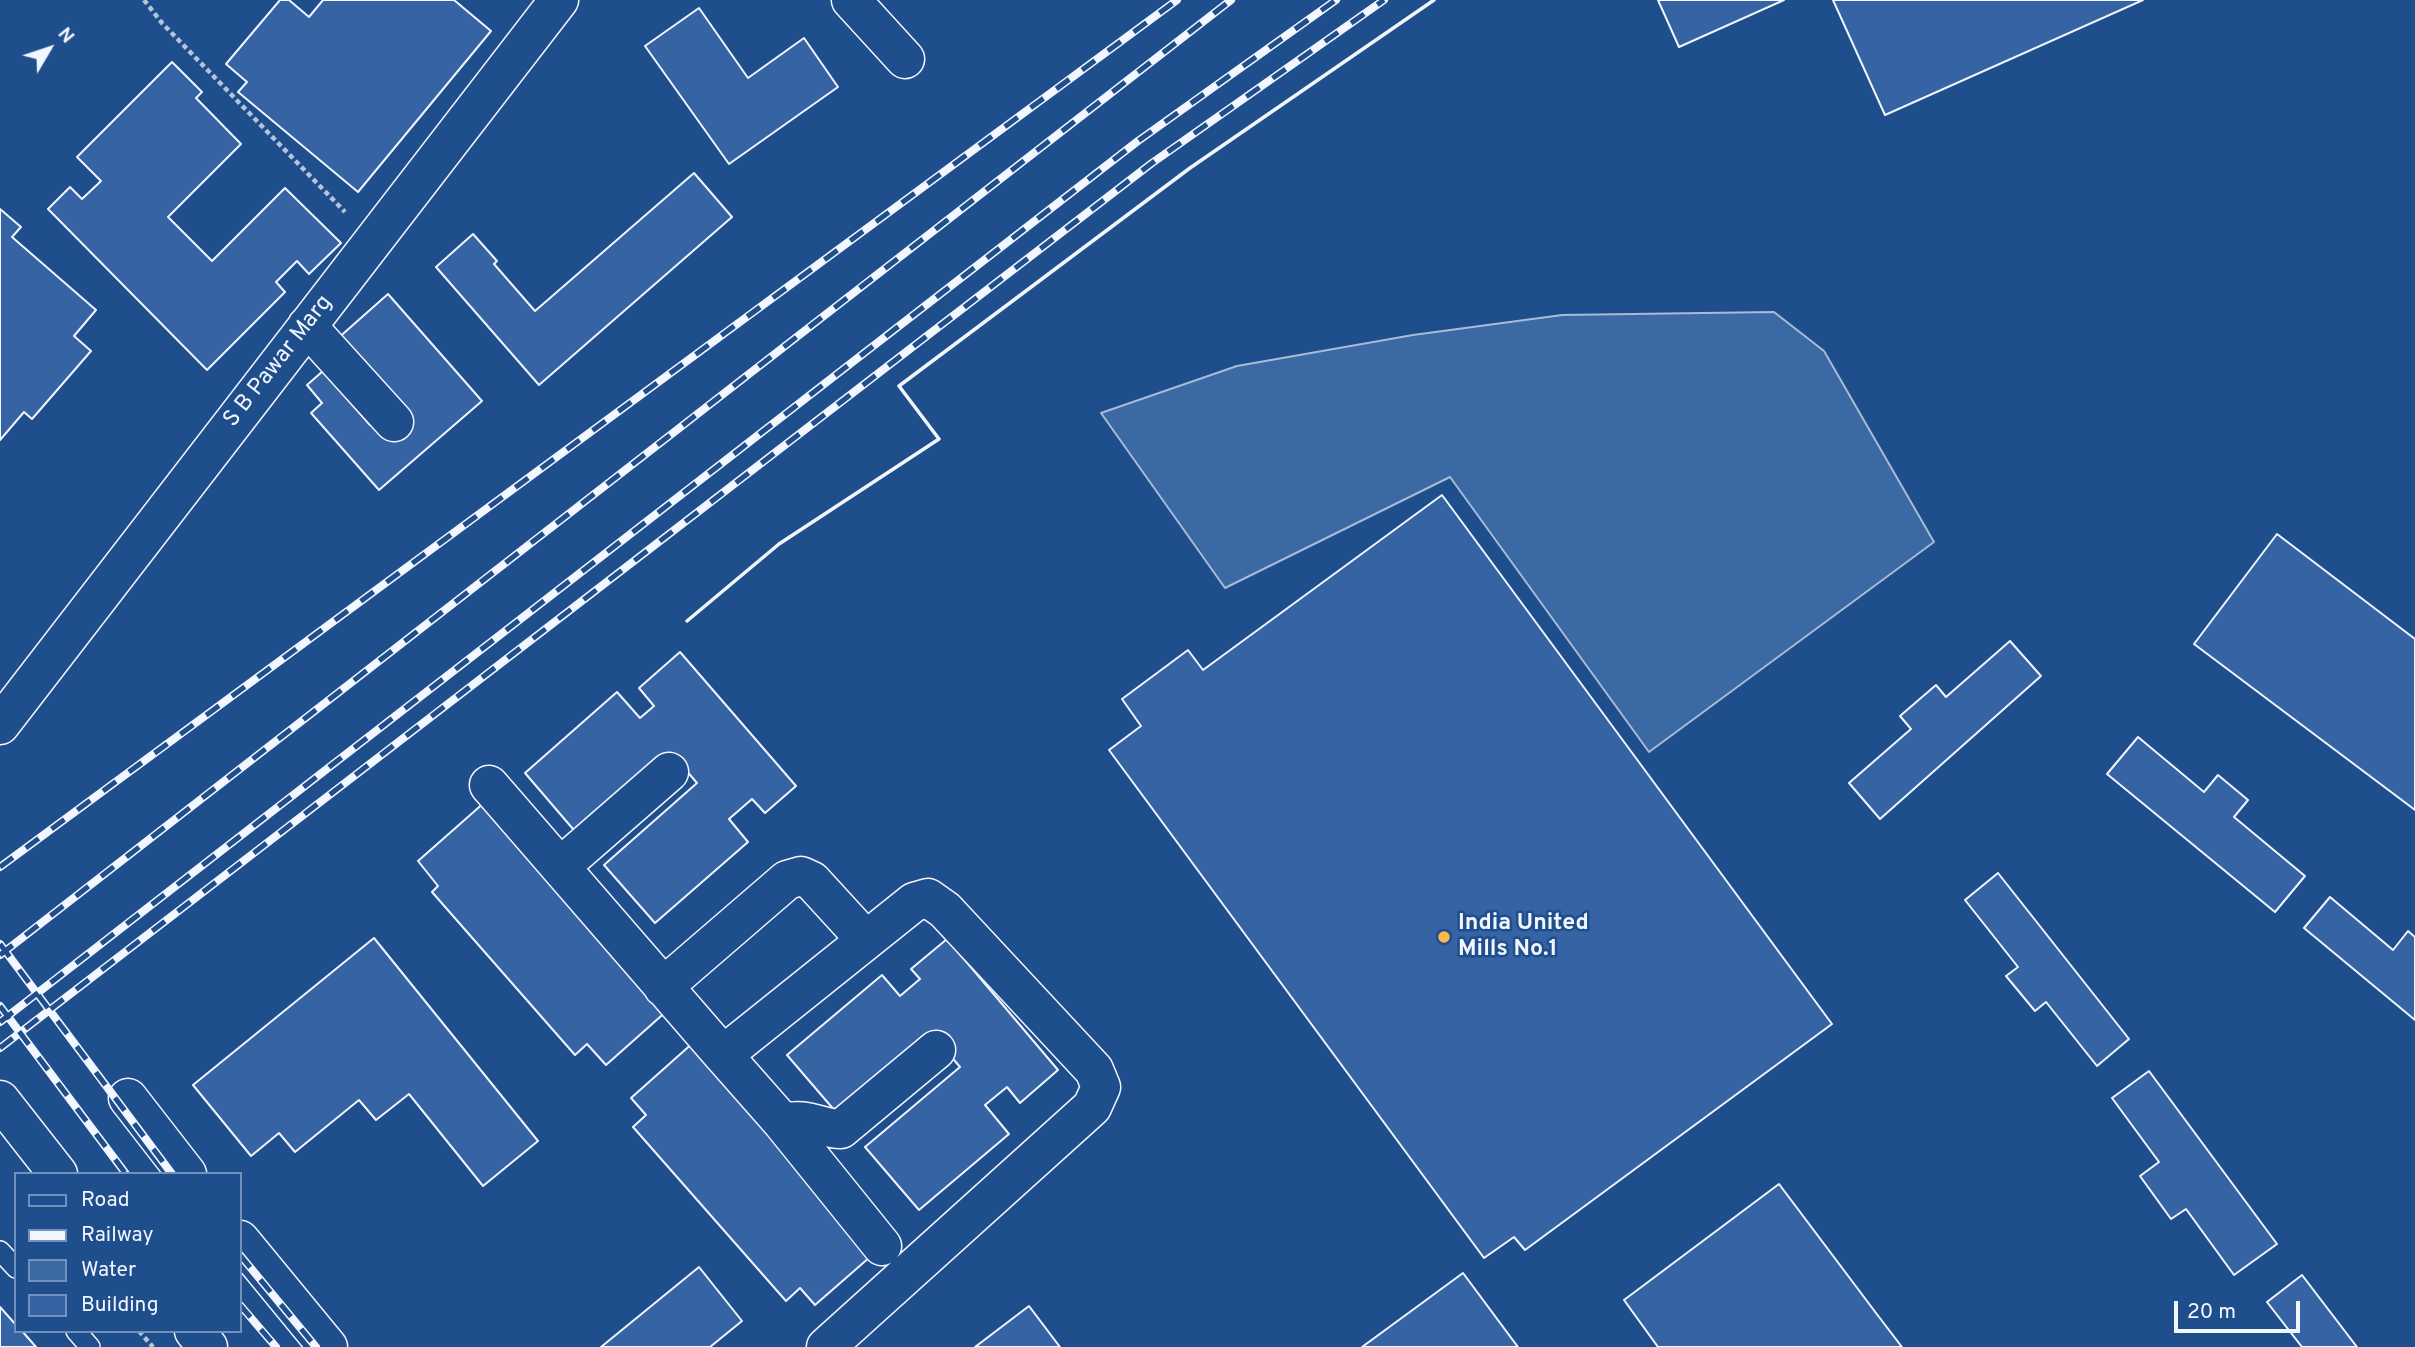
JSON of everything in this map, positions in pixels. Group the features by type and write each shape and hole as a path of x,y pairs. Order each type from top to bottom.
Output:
{"street":[{"name":"S B Pawar Marg","path":"0,725 559,0"},
{"path":"851,0 905,59"},
{"path":"307,326 394,422"},
{"path":"561,867 669,772"},
{"path":"489,785 782,1122 882,1246"},
{"path":"663,986 787,880 801,876 812,881 866,940"},
{"path":"723,1055 914,902 928,898 945,910 1094,1070 1101,1087 1092,1107 826,1347"},
{"path":"782,1122 810,1122 827,1129 841,1129 936,1050"},
{"path":"128,1098 185,1172"},
{"path":"0,1100 56,1172"},
{"path":"242,1242 328,1347"},
{"path":"196,1333 208,1347"}],"lane":[{"path":"0,1251 14,1266"},
{"path":"78,1333 90,1347"}],"path":[{"path":"144,0 162,23 373,241"},
{"path":"141,1333 152,1347"}],"water":[{"path":"1774,312 1824,351 1934,542 1649,752 1450,477 1225,588 1101,413 1237,366 1413,335 1562,315"}],"building":[{"path":"280,0 289,0 309,17 323,0 454,0 491,31 358,192 238,92 247,82 226,64"},
{"path":"1658,0 1784,0 1679,47"},
{"path":"1833,0 2143,0 1885,115"},
{"path":"699,8 748,78 804,38 838,87 729,164 645,46"},
{"path":"172,62 202,92 196,98 241,144 168,217 212,261 285,188 341,243 309,274 297,261 276,282 285,292 207,370 48,209 70,187 82,199 101,181 77,157"},
{"path":"694,173 732,217 539,385 436,267 473,234 497,261 494,264 535,311"},
{"path":"0,209 21,227 12,237 96,310 74,336 91,351 32,419 24,412 0,440"},
{"path":"388,294 482,401 379,490 311,413 322,403 307,385 323,371 370,425 378,417 336,340"},
{"path":"1442,495 1832,1024 1525,1250 1514,1237 1484,1258 1109,750 1141,726 1122,699 1188,650 1203,670"},
{"path":"2277,534 2415,639 2415,810 2194,644"},
{"path":"2010,641 2041,676 1880,819 1849,783 1911,729 1900,716 1936,685 1946,697"},
{"path":"680,652 796,786 765,813 752,799 729,819 748,842 655,923 604,865 697,783 672,754 579,836 525,773 617,692 640,718 654,706 639,688"},
{"path":"2138,737 2204,792 2218,775 2248,800 2234,817 2305,876 2275,912 2107,774"},
{"path":"486,801 669,1009 606,1065 587,1044 575,1055 432,892 438,886 418,861"},
{"path":"1998,873 2129,1039 2097,1066 2046,1002 2035,1011 2006,976 2018,967 1965,900"},
{"path":"2330,897 2393,950 2408,931 2415,937 2415,1020 2304,928"},
{"path":"374,938 538,1141 483,1186 409,1094 376,1120 359,1100 295,1152 279,1133 251,1156 193,1085"},
{"path":"947,939 1058,1070 1020,1103 1007,1087 985,1105 1009,1134 919,1210 865,1147 960,1067 935,1038 841,1118 787,1055 882,975 900,996 920,979 911,969"},
{"path":"695,1041 878,1250 815,1305 800,1288 786,1301 633,1127 646,1115 631,1098"},
{"path":"2149,1071 2277,1244 2234,1275 2186,1209 2171,1219 2140,1176 2159,1162 2112,1098"},
{"path":"1779,1184 1902,1347 1658,1347 1624,1300"},
{"path":"699,1267 742,1321 710,1347 601,1347"},
{"path":"1463,1273 1518,1347 1362,1347"},
{"path":"2302,1275 2357,1347 2302,1347 2267,1302"},
{"path":"1029,1306 1060,1347 975,1347"},
{"path":"0,1307 14,1323 14,1333 24,1333 36,1347 0,1347"}],"railway":[{"path":"0,867 1177,0"},
{"path":"0,955 1231,0"},
{"path":"0,1022 1138,141 1336,0"},
{"path":"0,1048 1152,163 1384,0"},
{"path":"0,944 171,1172"},
{"path":"0,1006 124,1172"},
{"path":"242,1257 316,1347"},
{"path":"242,1307 276,1347"}],"wall":[{"path":"687,621 779,544 939,439 899,386 1190,168 1434,0"}],"place":[{"name":"India United Mills No.1","path":"1444,937"}]}
